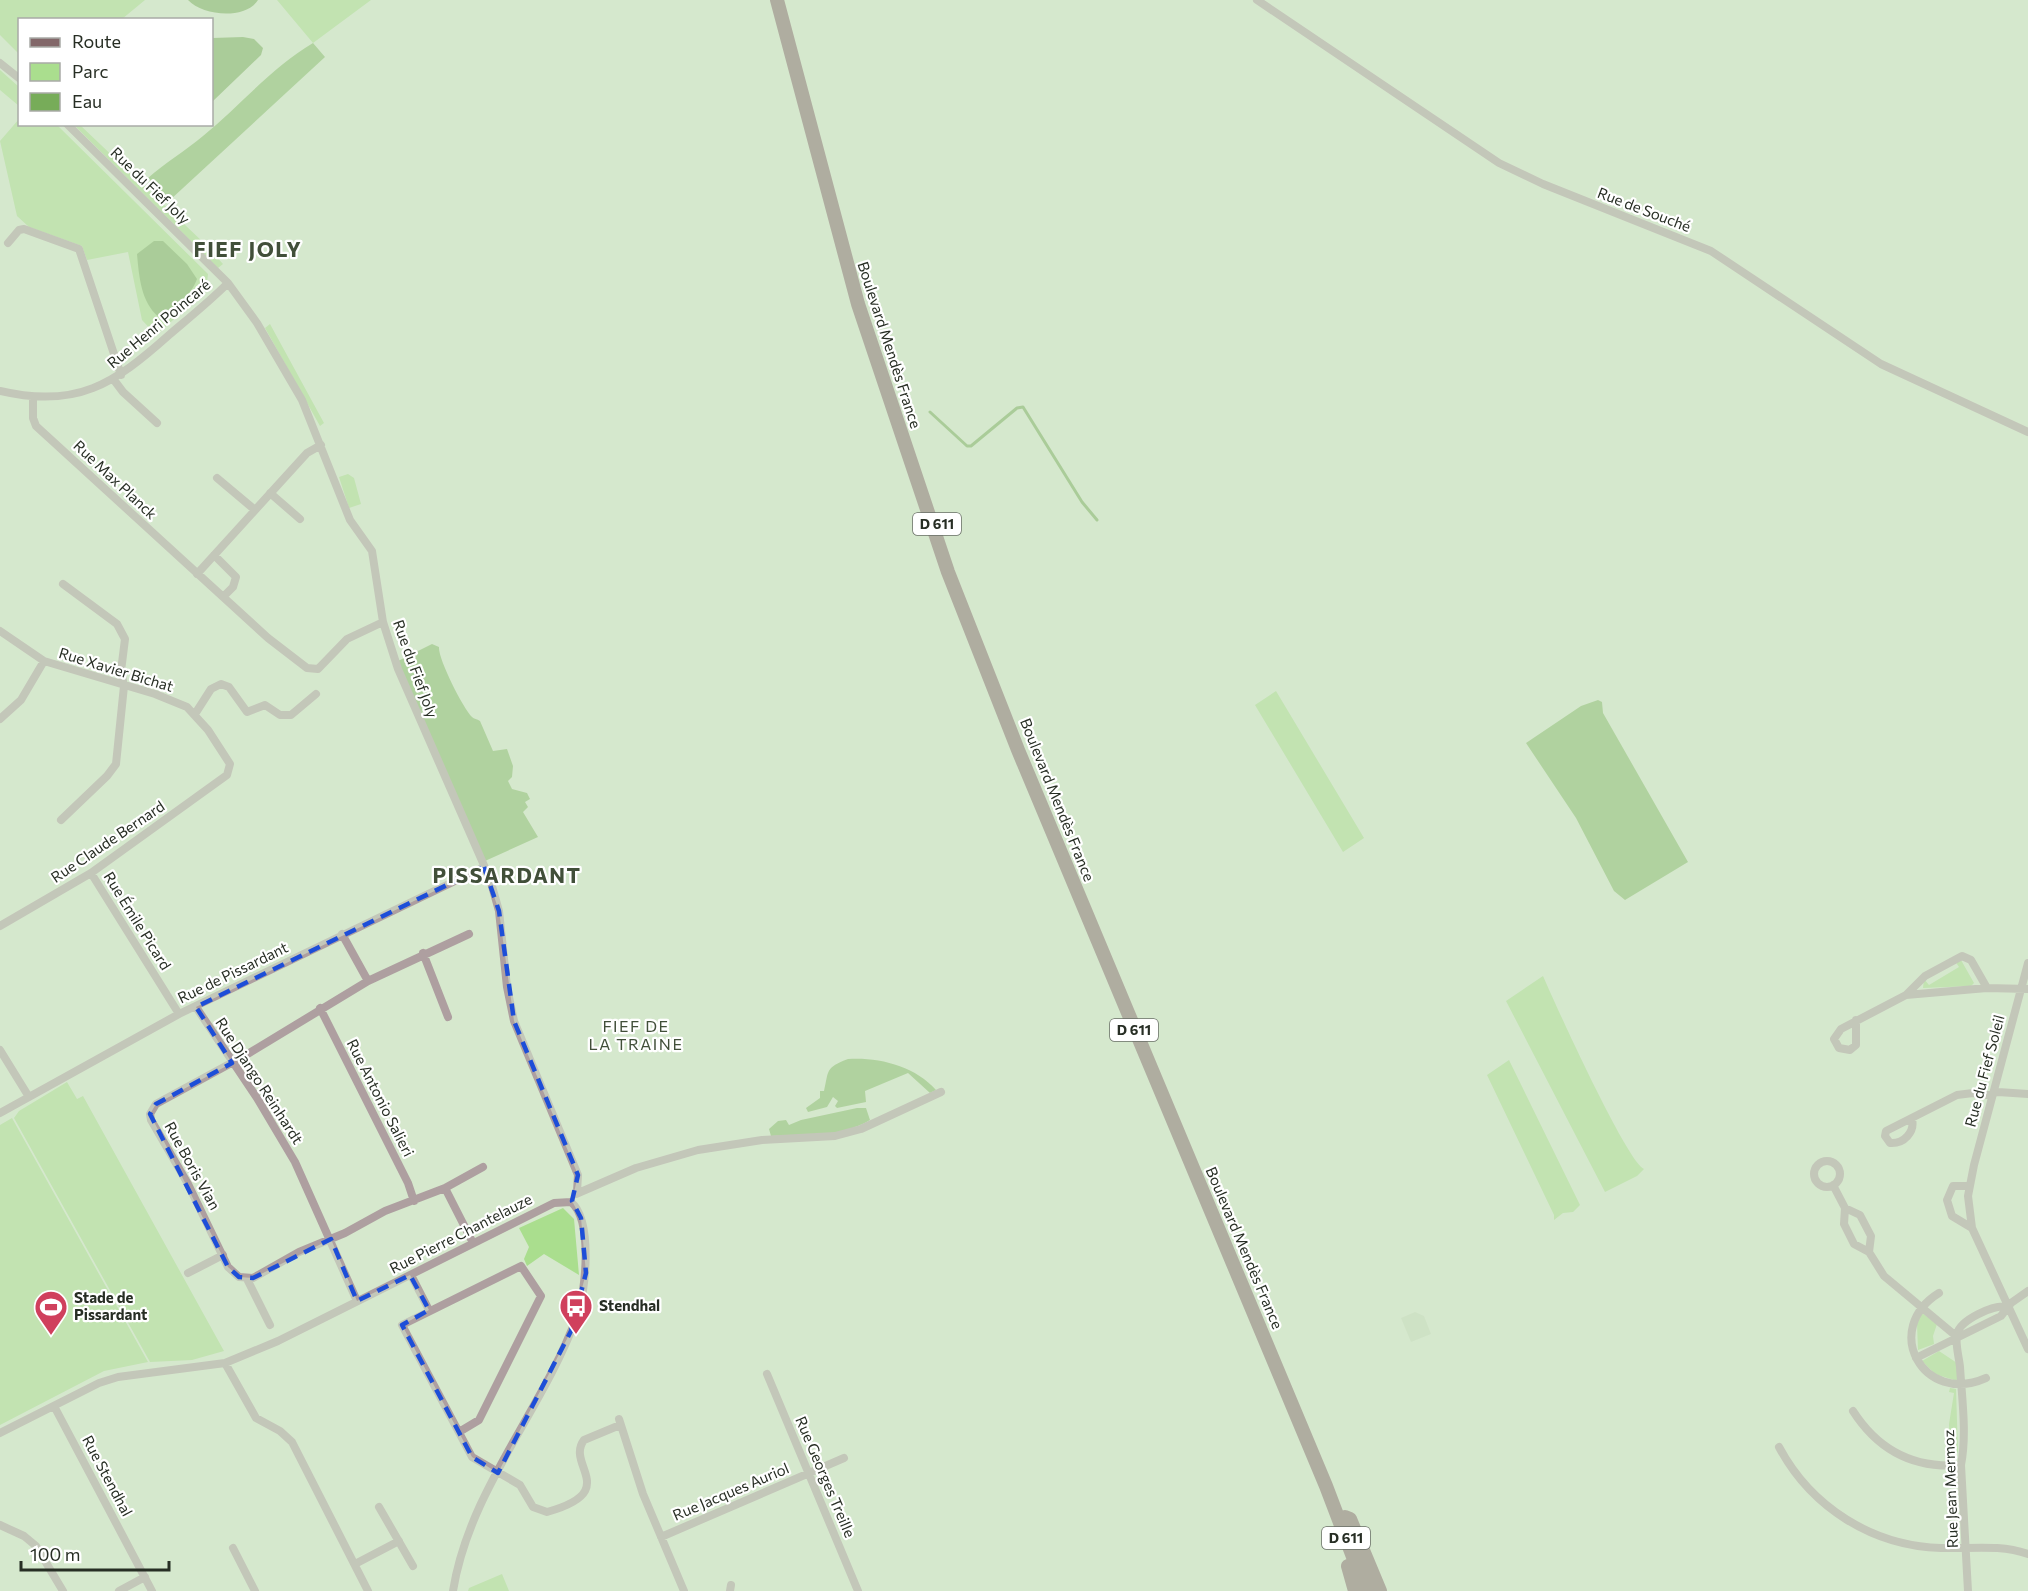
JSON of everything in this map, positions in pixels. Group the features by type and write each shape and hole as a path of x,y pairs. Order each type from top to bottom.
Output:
{"main road":[{"name":"Boulevard Mendès France","path":"777,0 855,294 948,572 1018,750 1326,1486 1366,1591"},
{"name":"Boulevard Mendès France","path":"784,0 860,286 894,399 954,570 1046,801 1345,1517 1372,1591"},
{"path":"1326,1486 1326,1503 1355,1591"},
{"path":"1345,1517 1350,1520 1380,1591"}],"street":[{"name":"Rue de Souché","path":"1257,0 1398,98 1499,163 1543,184 1711,251 1881,364 2028,432"},
{"path":"0,63 18,78"},
{"name":"Rue du Fief Joly","path":"69,126 228,283 257,323 302,400 350,520 372,551 383,621 398,669 484,867 499,911 507,987 514,1021 578,1175 577,1192"},
{"path":"8,243 19,230 24,229 79,249 123,392 157,423"},
{"name":"Rue Henri Poincaré","path":"0,391 33,398 79,393 117,377 228,283"},
{"name":"Rue Max Planck","path":"33,398 33,418 36,426 268,638 310,670 321,666 347,639 383,621"},
{"path":"197,574 313,448 321,445"},
{"path":"217,478 255,510"},
{"path":"270,493 300,519"},
{"path":"214,555 236,577 233,587 223,597"},
{"path":"61,820 107,776 116,764 124,686 123,632 63,584"},
{"name":"Rue Xavier Bichat","path":"0,631 44,662 175,701 195,714 227,759 230,764 227,775"},
{"path":"0,719 21,700 44,662"},
{"path":"195,714 210,691 221,684 229,687 247,712 265,705 280,715 291,715 316,694"},
{"name":"Rue Claude Bernard","path":"0,926 91,873 227,775"},
{"name":"Rue de Pissardant","path":"0,1113 179,1014 484,867"},
{"name":"Rue Émile Picard","path":"91,873 179,1014"},
{"path":"342,934 368,981"},
{"path":"233,1062 368,981 423,953 469,934"},
{"path":"423,953 448,1017"},
{"path":"1856,1020 1906,995 1925,976 1962,956 1971,960 1988,988"},
{"name":"Rue du Fief Soleil","path":"2028,963 2024,989 1993,1093 1969,1186 1972,1228 2028,1349"},
{"path":"1906,995 1988,988 2024,989"},
{"name":"Rue Django Reinhardt","path":"196,1007 295,1162 357,1301"},
{"name":"Rue Antonio Salieri","path":"320,1008 414,1201"},
{"path":"0,1050 29,1097"},
{"name":"Rue Boris Vian","path":"233,1062 156,1104 150,1114 151,1120 188,1184 233,1273 247,1279 270,1325"},
{"path":"453,1591 471,1528 571,1331 581,1302 586,1273 581,1218 571,1202 577,1192 636,1168 698,1150 762,1140 835,1136 876,1122 941,1092"},
{"path":"1912,1119 1957,1095 2028,1094"},
{"path":"247,1279 259,1276 299,1252 331,1239 385,1211 445,1188 483,1167"},
{"path":"1833,1185 1845,1208 1844,1224 1854,1244 1869,1252 1884,1276 1956,1336"},
{"name":"Rue du Fief Soleil","path":"1969,1186 1953,1186 1947,1200 1952,1216 1972,1228"},
{"path":"445,1188 472,1243"},
{"name":"Rue Pierre Chantelauze","path":"0,1433 99,1383 118,1377 188,1370 225,1363 411,1275 554,1203 571,1202"},
{"path":"1845,1208 1860,1215 1871,1236 1869,1252"},
{"path":"188,1273 223,1255"},
{"path":"459,1432 479,1420 541,1296 521,1266 402,1325 472,1457 520,1485 536,1509 552,1511 578,1500 587,1488 588,1474 580,1452 584,1440 620,1422 661,1537 684,1591"},
{"path":"411,1275 429,1310"},
{"path":"1916,1358 1956,1336 1967,1335 2001,1316 2007,1307 2028,1291"},
{"path":"1939,1293 1922,1307 1912,1328 1916,1358 1934,1378 1950,1384 1961,1385 1986,1378"},
{"path":"2017,1300 2028,1297"},
{"name":"Rue Jean Mermoz","path":"1956,1336 1961,1385 1964,1451 1961,1465 1968,1591"},
{"path":"225,1363 256,1418 280,1431 292,1442 368,1591"},
{"name":"Rue Georges Treille","path":"767,1374 810,1473 856,1591"},
{"name":"Rue Stendhal","path":"54,1406 152,1591"},
{"path":"1852,1411 1873,1438 1897,1454 1920,1463 1961,1465"},
{"path":"1779,1447 1807,1488 1847,1521 1893,1540 1930,1548 2007,1549 2028,1554"},
{"name":"Rue Jacques Auriol","path":"661,1537 844,1458"},
{"path":"379,1508 413,1566"},
{"path":"0,1525 24,1536 36,1546 63,1591"},
{"path":"355,1564 399,1541"},
{"path":"233,1548 255,1591"},
{"path":"119,1591 145,1577"}],"highlighted area":[{"path":"484,867 499,911 514,1021 578,1175 572,1201 581,1218 586,1273 571,1331 498,1473 472,1457 402,1325 429,1310 410,1275 357,1301 331,1239 253,1278 239,1277 228,1267 150,1114 156,1104 232,1063 196,1007"}],"shaded area":[{"path":"313,43 325,57 170,200 148,178 203,136 284,63"},
{"path":"432,644 439,647 442,662 457,694 472,717 480,721 493,751 507,749 513,766 512,777 508,781 512,789 527,793 530,799 525,802 528,807 523,812 538,837 485,861 398,661"},
{"path":"1598,700 1602,702 1603,713 1688,862 1625,900 1614,891 1576,818 1526,743 1581,706"},
{"path":"848,1059 872,1060 896,1065 918,1075 936,1090 930,1093 908,1073 865,1091 866,1102 837,1108 835,1106 838,1101 833,1097 827,1107 808,1112 806,1108 820,1098 820,1091 824,1091 829,1070"},
{"path":"866,1108 870,1120 847,1130 822,1134 771,1136 769,1129 778,1121 786,1120 789,1125 801,1120"},
{"path":"1415,1312 1424,1316 1431,1334 1411,1342 1401,1318"}],"green space":[{"path":"0,0 145,0 123,18 18,18 18,53 0,35"},
{"path":"277,0 371,0 313,43"},
{"path":"0,70 18,86 18,105 0,90"},
{"path":"18,120 18,126 58,126 208,274 206,291 156,335 142,320 128,252 87,260 82,246 29,227 17,216 0,141"},
{"path":"75,126 81,126 204,243 223,264 218,268"},
{"path":"270,324 324,423 320,426 265,328"},
{"path":"348,474 354,478 361,504 349,508 339,477"},
{"path":"1276,691 1364,838 1343,852 1255,705"},
{"path":"1961,960 1974,983 1971,986 1923,988 1924,979 1929,985 1959,967 1955,961"},
{"path":"1543,976 1607,1111 1622,1139 1644,1169 1637,1176 1605,1192 1506,1001"},
{"path":"1509,1060 1580,1205 1573,1212 1563,1213 1554,1220 1554,1215 1487,1075"},
{"path":"67,1082 77,1099 83,1096 224,1351 192,1360 150,1362 14,1118 19,1111"},
{"path":"12,1118 148,1362 104,1371 0,1425 0,1125"},
{"path":"563,1208 574,1219 579,1275 544,1254 527,1266 524,1259 529,1247 519,1228"},
{"path":"1922,1313 1937,1324 1933,1336 1934,1344 1918,1350 1917,1324"},
{"path":"1939,1351 1957,1363 1957,1381 1935,1374 1922,1361"},
{"path":"1950,1388 1956,1389 1958,1452 1950,1461 1949,1424 1954,1393 1949,1392"},
{"path":"502,1574 509,1591 468,1591 469,1588"}],"water":[{"path":"188,0 258,0 244,11 224,14 203,10"},
{"path":"213,38 254,39 263,48 261,55 213,101"},
{"path":"154,241 163,241 187,264 197,279 191,291 181,302 159,317 145,297 140,280 137,254"}],"waterway":[{"path":"930,412 967,446 971,446 1017,408 1023,407 1082,502 1097,520"}],"place":[{"name":"Stendhal","path":"576,1335"},
{"name":"Stade de Pissardant","path":"51,1336"}],"district":[{"name":"FIEF JOLY","path":"248,250"},
{"name":"PISSARDANT","path":"507,876"},
{"name":"FIEF DE LA TRAINE","path":"636,1035"}]}
